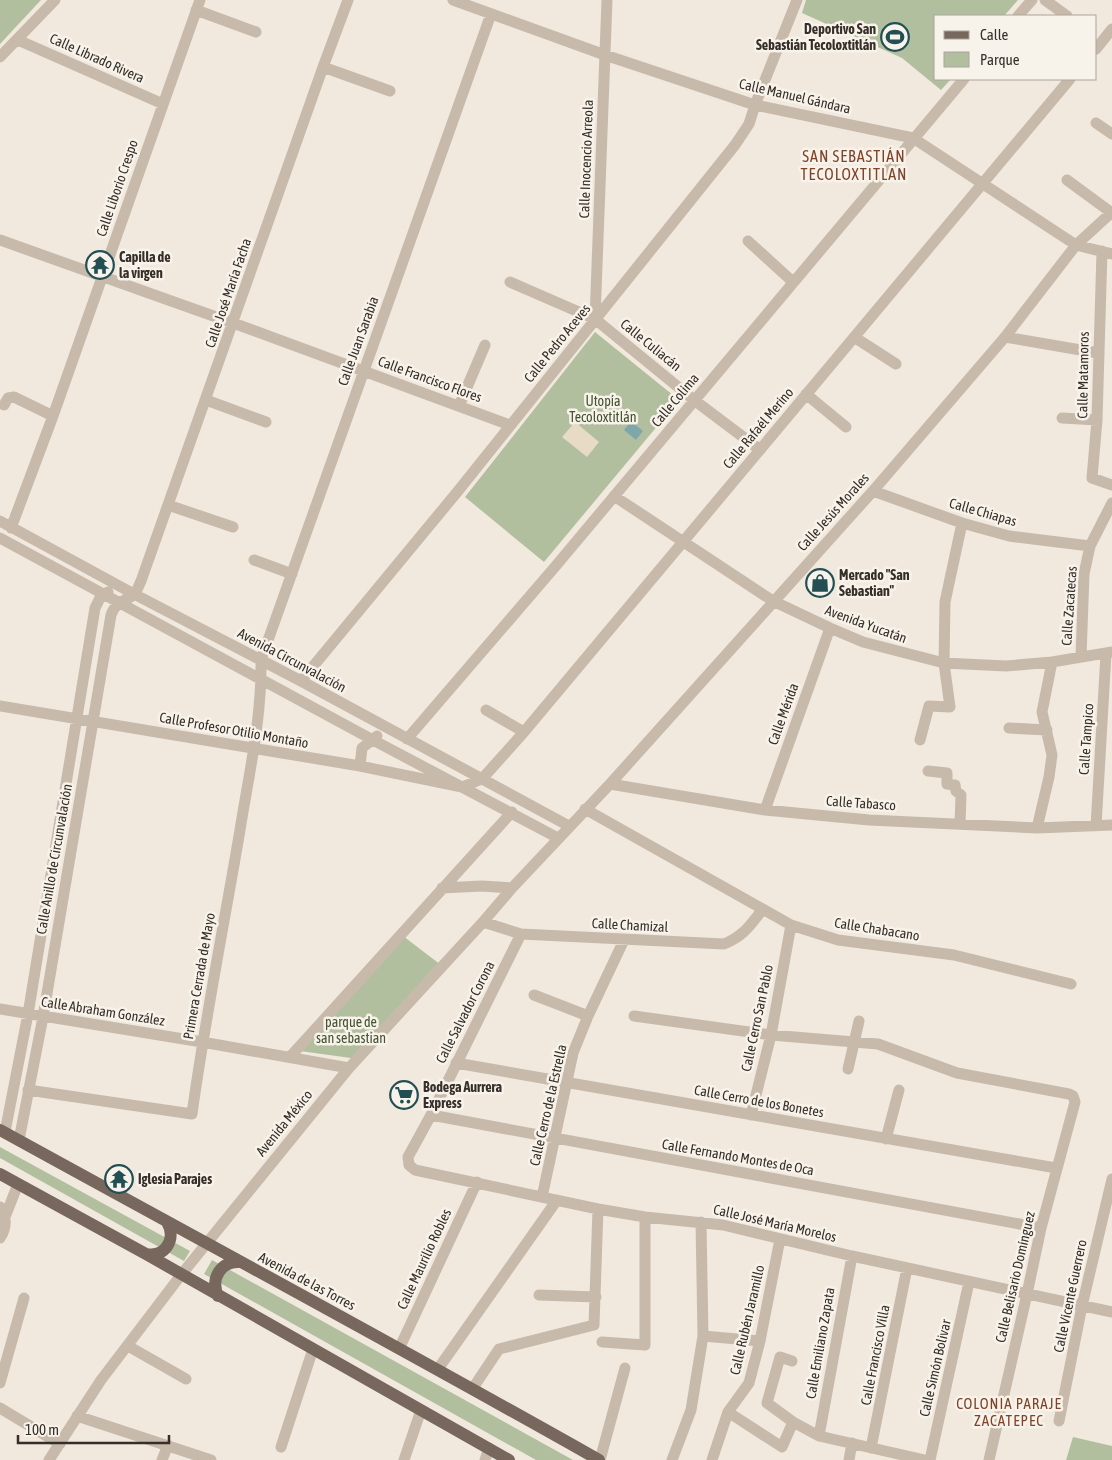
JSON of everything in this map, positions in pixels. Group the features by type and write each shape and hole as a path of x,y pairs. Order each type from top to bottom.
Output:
{"main road":[{"name":"Avenida de las Torres","path":"2,1131 473,1388 600,1460"},
{"path":"0,1174 146,1254 421,1410 487,1454 509,1460"},
{"path":"146,1254 160,1253 168,1246 172,1236 167,1222"},
{"path":"218,1296 215,1280 219,1271 226,1264 240,1262"}],"street":[{"path":"0,58 55,0"},
{"name":"Calle José María Facha","path":"134,594 141,581 234,323 348,0"},
{"name":"Calle Manuel Gándara","path":"453,0 604,55 755,105 913,138 1076,245 1107,253"},
{"name":"Calle Inocencio Arreola","path":"595,319 607,0"},
{"name":"Calle Pedro Aceves","path":"301,681 735,145 749,124 797,0"},
{"path":"1019,15 1032,0"},
{"path":"1045,0 1066,15"},
{"path":"198,5 256,32"},
{"name":"Calle Liborio Crespo","path":"11,528 53,416 198,5"},
{"name":"Calle Juan Sarabia","path":"261,678 260,660 491,14"},
{"path":"1101,43 1112,29"},
{"name":"Calle Librado Rivera","path":"18,40 163,104"},
{"path":"323,67 390,91"},
{"name":"Calle Colima","path":"407,739 963,80"},
{"name":"Calle Rafaél Merino","path":"462,787 482,779 524,732 1069,80"},
{"path":"1096,123 1112,134"},
{"path":"1067,180 1112,212"},
{"name":"Calle Jesús Morales","path":"569,826 610,784 872,491 1005,336 1076,245 1112,212"},
{"name":"Calle Francisco Flores","path":"0,240 234,323 510,425"},
{"path":"748,241 793,282"},
{"name":"Calle Matamoros","path":"1107,253 1098,354 1097,420 1092,478 1112,485"},
{"name":"Calle Culiacán","path":"510,282 595,319 694,400 760,449"},
{"path":"1005,336 1098,354"},
{"path":"854,337 896,364"},
{"path":"459,406 485,345"},
{"path":"806,394 846,427"},
{"path":"4,405 8,398 14,397 53,416"},
{"path":"206,400 266,422"},
{"path":"1062,418 1097,420"},
{"name":"Calle Chiapas","path":"872,491 962,523 1009,536 1090,546"},
{"name":"Avenida Yucatán","path":"614,496 773,601 830,628 889,649 944,663 1006,666 1052,662 1109,653"},
{"name":"Calle Zacatecas","path":"1081,658 1084,574 1090,546 1112,503"},
{"path":"168,505 233,527"},
{"name":"Avenida Circunvalación","path":"0,521 569,826"},
{"path":"920,740 929,706 950,706 944,663 945,602 962,523"},
{"path":"0,538 558,838"},
{"path":"254,560 292,574"},
{"path":"104,594 118,585"},
{"name":"Calle Anillo de Circunvalación","path":"2,1131 28,1014 95,608 104,594"},
{"path":"118,602 134,594"},
{"name":"Calle Anillo de Circunvalación","path":"19,1140 43,1017 111,615 118,602"},
{"name":"Calle Mérida","path":"765,810 830,628"},
{"name":"Calle Tampico","path":"1096,826 1109,653"},
{"path":"1037,828 1052,755 1048,730 1042,712 1052,662"},
{"name":"Primera Cerrada de Mayo","path":"28,1090 192,1114 202,1042 254,748 261,678"},
{"name":"Calle Profesor Otilio Montaño","path":"0,706 360,766 462,787"},
{"path":"486,710 524,732"},
{"path":"360,766 362,748 385,728"},
{"path":"1009,728 1048,730"},
{"path":"928,770 947,772 947,784 955,785 956,791 961,794 960,824"},
{"name":"Calle Tabasco","path":"610,784 765,810 869,820 1037,828 1112,825"},
{"name":"Calle Chabacano","path":"586,809 791,925 838,940 954,955 1072,984"},
{"path":"290,1057 512,812"},
{"name":"Avenida México","path":"49,1460 77,1416 181,1275 349,1068 569,826"},
{"path":"442,888 482,886 512,888"},
{"name":"Calle Chamizal","path":"483,922 521,934 724,944 743,934 763,910"},
{"name":"Calle Cerro San Pablo","path":"751,1115 771,1035 791,925"},
{"name":"Calle Salvador Corona","path":"408,1158 521,934"},
{"name":"Calle Cerro de la Estrella","path":"542,1197 565,1083 573,1053 588,1016 624,940"},
{"path":"534,995 588,1016"},
{"name":"Calle Abraham González","path":"0,1009 349,1068"},
{"path":"634,1016 771,1035 855,1041"},
{"path":"848,1069 859,1020"},
{"name":"Calle Belisario Domínguez","path":"855,1041 878,1044 957,1072 1069,1094 1073,1096 1075,1102 1041,1228 989,1460"},
{"name":"Calle Cerro de los Bonetes","path":"456,1064 1056,1168"},
{"path":"886,1138 899,1090"},
{"name":"Calle Fernando Montes de Oca","path":"431,1115 1041,1228"},
{"name":"Calle José María Morelos","path":"408,1158 409,1164 415,1170 598,1209 645,1217 722,1225 852,1256 1112,1312"},
{"name":"Calle Vicente Guerrero","path":"1059,1421 1082,1306 1112,1179"},
{"name":"Calle Maurilio Robles","path":"399,1349 477,1182"},
{"path":"0,1238 5,1228 3,1212 18,1184"},
{"path":"438,1369 557,1200"},
{"path":"473,1388 499,1349 594,1325 598,1209"},
{"path":"602,1342 645,1346 645,1217"},
{"path":"672,1460 691,1410 703,1336 701,1222"},
{"name":"Calle Rubén Jaramillo","path":"715,1459 728,1412 749,1383 760,1341 780,1239"},
{"name":"Calle Emiliano Zapata","path":"819,1436 852,1256"},
{"name":"Calle Francisco Villa","path":"871,1448 907,1268"},
{"name":"Calle Simón Bolivar","path":"930,1460 969,1282"},
{"path":"539,1295 596,1297"},
{"path":"0,1383 24,1298"},
{"path":"703,1336 760,1341"},
{"path":"128,1346 186,1379"},
{"path":"281,1447 314,1350"},
{"path":"792,1360 780,1357 767,1404 793,1422 819,1436 925,1460"},
{"path":"600,1460 625,1368"},
{"path":"0,1408 60,1444"},
{"path":"404,1460 421,1410"},
{"path":"728,1412 782,1447 793,1422"},
{"path":"77,1416 211,1460"},
{"path":"850,1460 852,1443"},
{"path":"162,1460 168,1445"}],"green space":[{"path":"0,0 41,0 0,44"},
{"name":"Deportivo San Sebastián Tecoloxtitlán","path":"806,0 1018,0 1005,15 934,15 934,80 950,80 941,90 902,58 802,13"},
{"name":"Utopía Tecoloxtitlán","path":"595,332 679,400 544,562 465,497"},
{"name":"parque de san sebastian","path":"403,936 441,965 358,1059 300,1051"},
{"path":"0,1147 190,1251 184,1261 0,1158"},
{"path":"212,1260 573,1460 536,1460 204,1274"},
{"path":"1073,1437 1112,1446 1112,1460 1066,1460"}],"shaded area":[{"path":"575,422 599,442 587,457 562,437"}],"water":[{"path":"631,421 643,431 636,440 624,430"}],"place":[{"name":"Deportivo San Sebastián Tecoloxtitlán","path":"895,37"},
{"name":"Capilla de la virgen","path":"100,265"},
{"name":"Mercado \"San Sebastian\"","path":"820,583"},
{"name":"Bodega Aurrera Express","path":"404,1095"},
{"name":"Iglesia Parajes","path":"119,1179"}],"district":[{"name":"SAN SEBASTIÁN TECOLOXTITLAN","path":"854,165"},
{"name":"COLONIA PARAJE ZACATEPEC","path":"1009,1412"}]}
